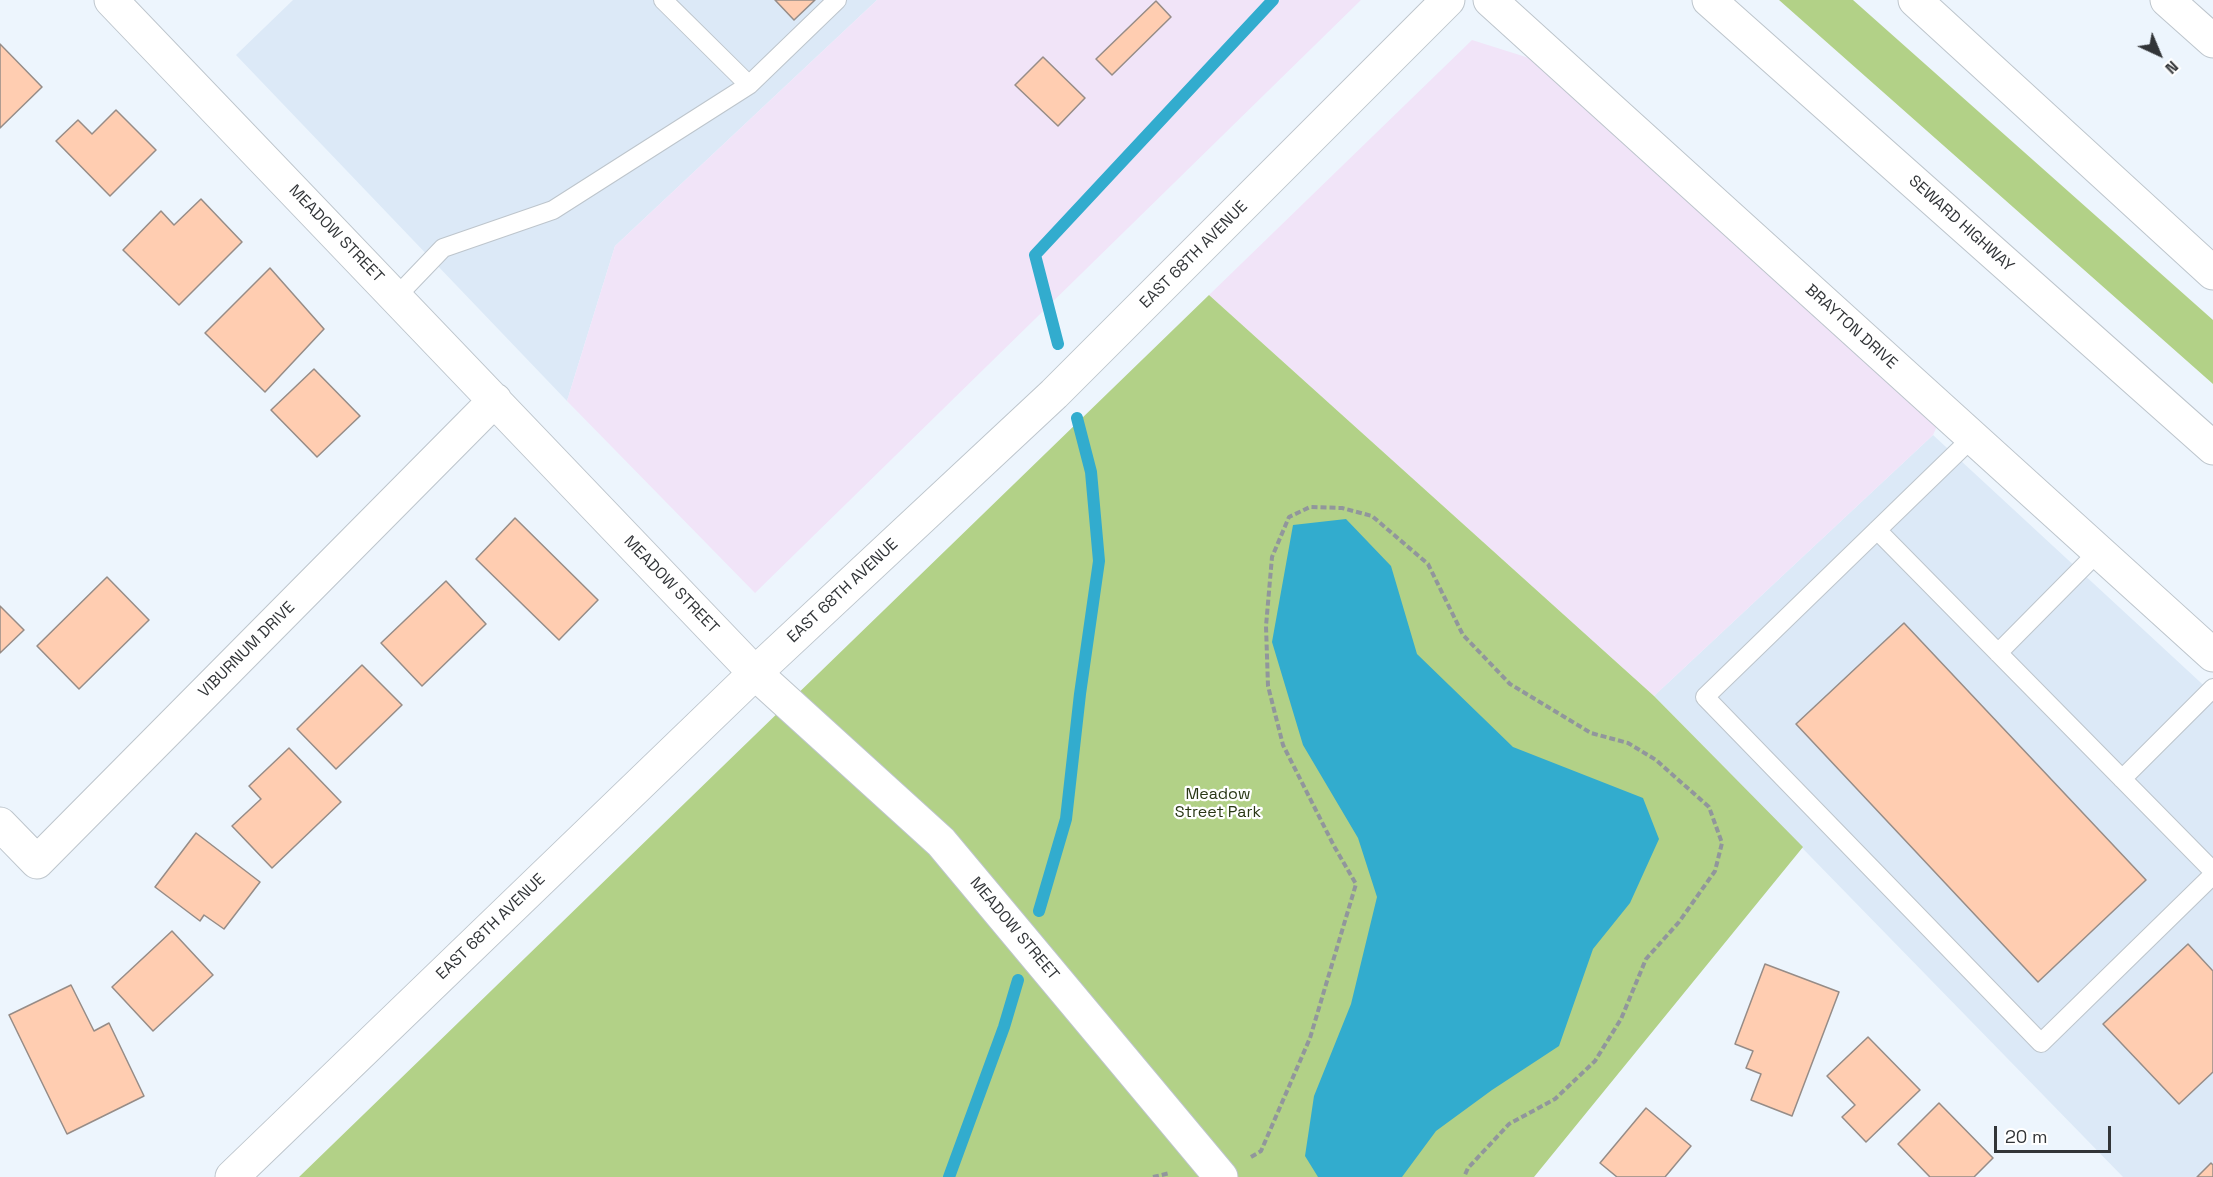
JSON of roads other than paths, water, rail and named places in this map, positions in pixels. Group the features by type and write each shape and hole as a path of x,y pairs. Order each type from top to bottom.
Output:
{"main road":[{"name":"MEADOW STREET","path":"111,0 755,673 941,842 1221,1177"},
{"name":"EAST 68TH AVENUE","path":"232,1177 755,673 1054,394 1448,0"},
{"name":"BRAYTON DRIVE","path":"1490,0 2213,655"},
{"name":"SEWARD HIGHWAY","path":"1709,0 2213,448"},
{"path":"1915,0 2213,273"},
{"path":"2167,0 2213,41"},
{"name":"VIBURNUM DRIVE","path":"0,824 37,862 495,400"}],"lane":[{"path":"663,0 749,86"},
{"path":"396,297 443,248 553,210 749,86 837,0"},
{"path":"1877,530 2213,873 2041,1042 1705,697 1877,530 1973,437"},
{"path":"1998,653 2099,551"},
{"path":"2122,779 2213,688"}],"water":[{"path":"1346,519 1391,566 1417,654 1513,747 1643,798 1659,839 1630,903 1593,949 1559,1046 1492,1090 1436,1131 1402,1177 1318,1177 1305,1156 1314,1096 1351,1004 1377,897 1358,838 1303,745 1272,642 1293,525"}],"waterway":[{"path":"1058,344 1035,255 1273,0"},
{"path":"1039,911 1066,819 1080,694 1099,561 1091,472 1077,418"},
{"path":"949,1177 1004,1027 1018,980"}],"park label":[{"name":"Meadow Street Park","path":"1218,804"}]}
